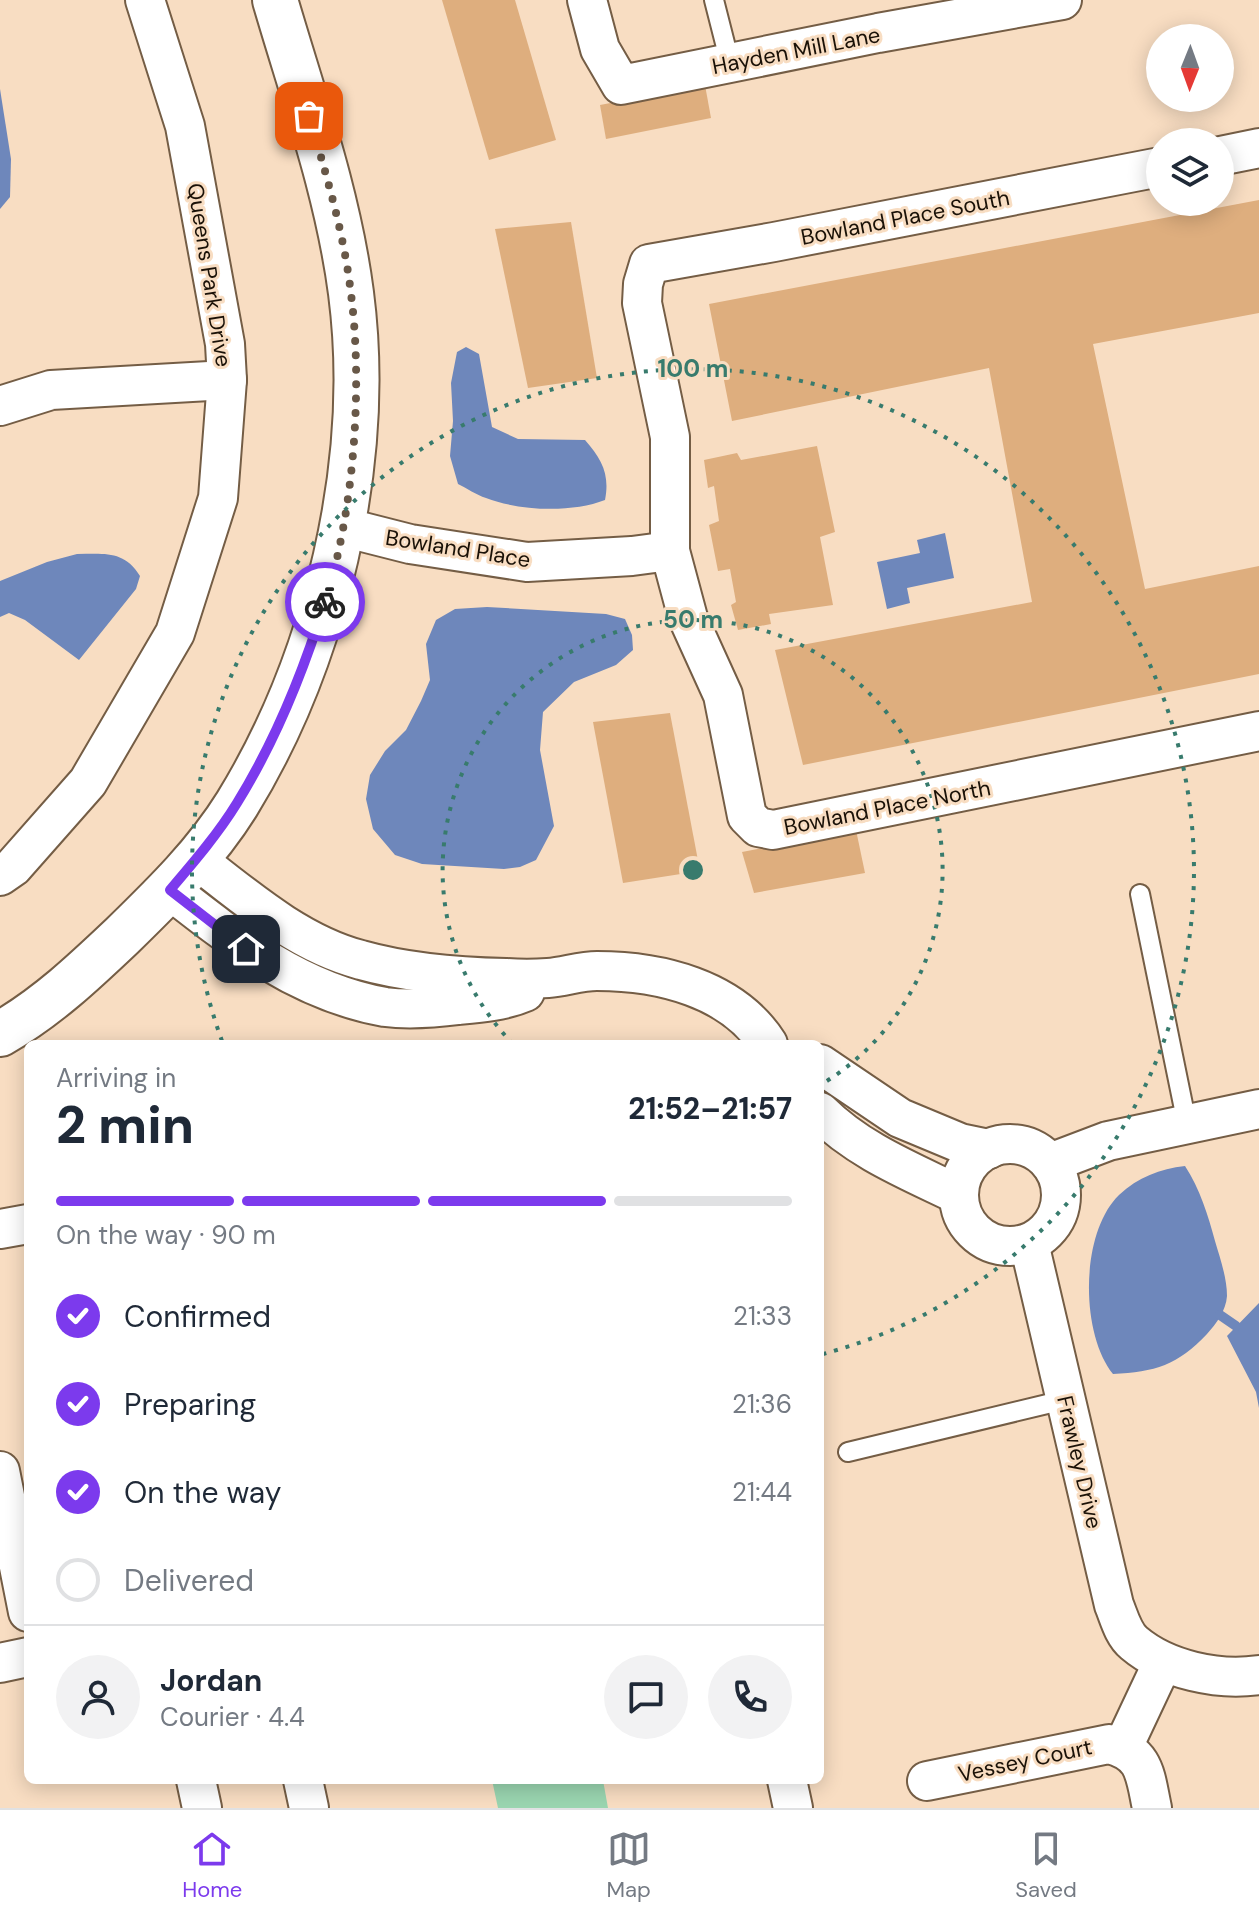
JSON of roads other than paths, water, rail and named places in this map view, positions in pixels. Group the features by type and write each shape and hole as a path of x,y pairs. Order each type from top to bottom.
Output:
{"street":[{"name":"Queens Park Drive","path":"0,876 13,867 88,782 175,633 218,498 227,380 225,344 185,126 145,0"},
{"path":"0,1034 29,1017 83,974 183,875 236,806 281,721 305,665 327,595 343,527 353,437 356,365 352,294 332,196 275,0"},
{"name":"Hayden Mill Lane","path":"587,0 600,49 621,85 1062,0"},
{"path":"1234,153 1259,148"},
{"name":"Bowland Place South","path":"649,264 1146,170"},
{"name":"Bowland Place North","path":"649,264 642,303 670,437 670,551 688,618 723,695 747,816 758,827 773,830 1259,731"},
{"path":"0,406 51,390 227,380"},
{"name":"Bowland Place","path":"343,527 410,544 527,562 670,551"},
{"path":"183,875 246,949 325,990 386,1007 438,1007 494,1002 523,994 548,978 593,971 641,972 695,987 735,1008 771,1040"},
{"path":"824,1067 900,1118 960,1143 989,1149"},
{"path":"1050,1163 1108,1141 1259,1109"},
{"path":"824,1116 840,1132 882,1157 959,1195"},
{"path":"1022,1145 1038,1152 1050,1163 1060,1184 1060,1208 1049,1229 1029,1243 1013,1246 996,1245 981,1238 969,1226 959,1195 963,1177 973,1160 989,1149 1022,1145"},
{"path":"0,1229 24,1225"},
{"name":"Frawley Drive","path":"1029,1243 1114,1605 1132,1642 1163,1662"},
{"path":"0,1471 24,1592"},
{"path":"0,1663 24,1658"},
{"path":"1163,1662 1210,1674 1259,1675"},
{"name":"Vessey Court","path":"1123,1747 1163,1662"},
{"name":"Vessey Court","path":"927,1781 1109,1744 1123,1747 1142,1766 1152,1808"},
{"path":"197,1784 202,1808"},
{"path":"304,1784 309,1808"},
{"path":"788,1784 793,1808"}],"lane":[{"path":"714,0 730,63"},
{"path":"1140,894 1187,1124"},
{"path":"848,1452 1064,1400"}],"water":[{"path":"0,89 11,159 10,197 0,209"},
{"path":"466,347 479,354 492,427 518,439 585,440 603,468 605,500 562,509 530,508 486,498 458,484 450,456 453,421 451,383 457,352"},
{"path":"945,533 954,578 907,588 910,603 887,609 877,562 920,553 917,540"},
{"path":"77,554 113,555 127,562 140,576 136,589 79,660 25,620 9,613 0,617 0,581"},
{"path":"487,607 606,614 625,619 632,635 633,650 616,665 574,682 543,712 540,750 554,826 536,860 520,867 504,869 422,864 395,855 373,829 366,799 370,775 385,751 406,730 430,680 426,644 436,620 455,609"},
{"path":"1185,1166 1203,1202 1225,1275 1225,1307 1207,1334 1176,1360 1154,1369 1113,1374 1102,1356 1090,1309 1091,1258 1097,1233 1106,1212 1126,1189 1150,1175"},
{"path":"1259,1303 1259,1408 1256,1392 1227,1336"}],"waterway":[{"path":"1220,1315 1236,1326"}]}
